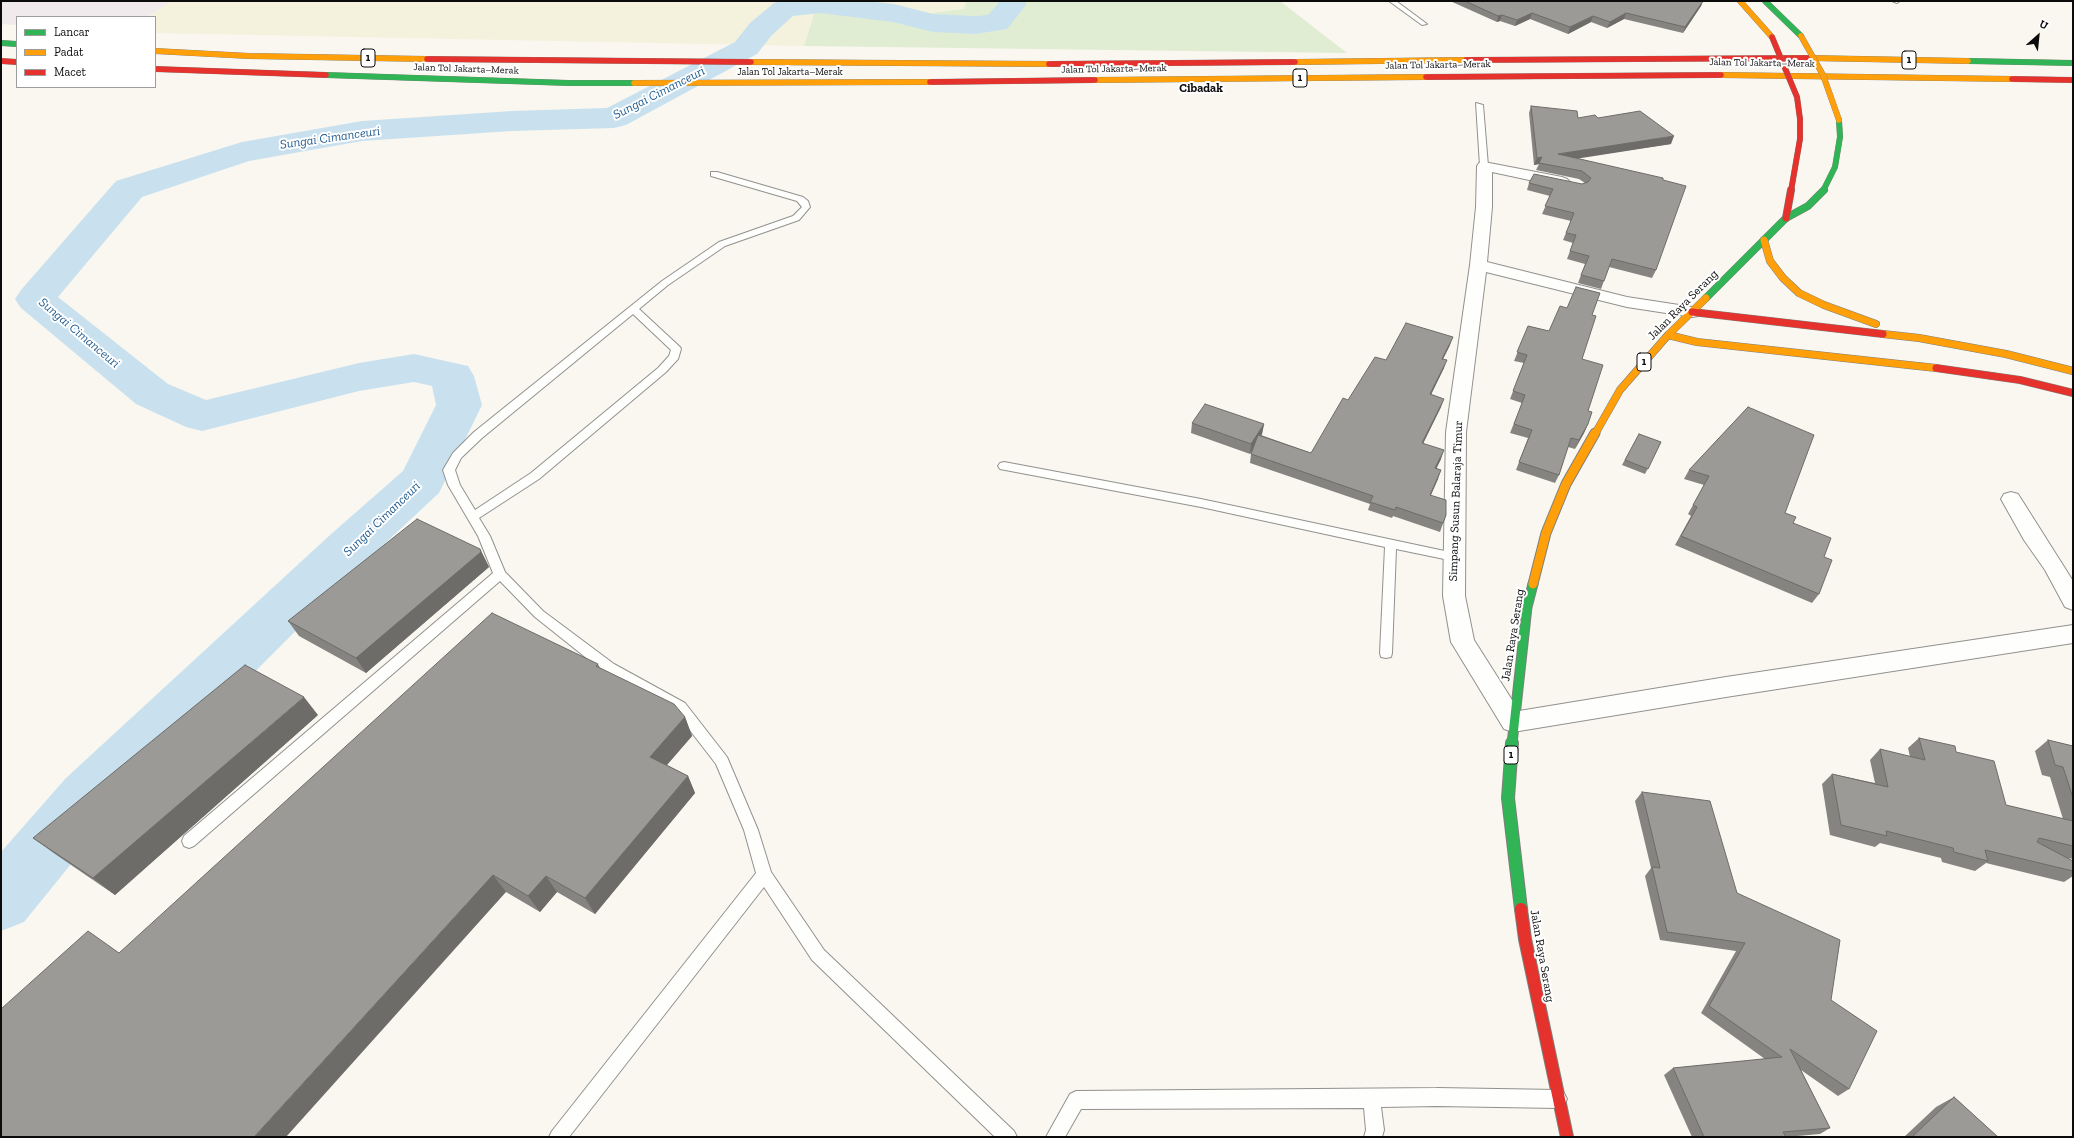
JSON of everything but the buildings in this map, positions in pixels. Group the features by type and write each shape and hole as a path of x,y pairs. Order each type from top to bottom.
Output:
{"highway":[{"path":"1740,1 1772,38 1780,53 1797,97 1800,119 1800,139 1786,218"},
{"name":"Jalan Raya Serang","path":"1567,1137 1525,939 1508,798 1513,722 1527,607 1546,533 1566,484 1620,390 1668,335 1786,218 1808,206 1823,192 1835,167 1840,138 1839,120 1823,75 1801,36 1764,1"},
{"path":"1,43 16,44"},
{"name":"Jalan Tol Jakarta–Merak","path":"156,51 248,56 768,62 1090,64 1746,57 2073,63"},
{"path":"1,61 16,62"},
{"name":"Jalan Tol Jakarta–Merak","path":"156,69 569,83 754,84 1677,74 2073,80"},
{"path":"1764,240 1770,261 1783,278 1799,293 1824,305 1866,321 1919,338"},
{"path":"1692,312 1919,338 2006,354 2073,371"},
{"path":"1668,335 1697,342 1973,372 2020,380 2073,393"}],"street":[{"path":"1484,166 1579,185"},
{"name":"Simpang Susun Balaraja Timur","path":"1484,166 1484,207 1478,265 1456,432 1454,596 1463,642 1513,722"},
{"path":"1478,265 1627,302 1692,312"},
{"path":"2011,499 2032,535 2053,565 2073,601"},
{"path":"1513,722 1726,687 2073,634"}],"lane":[{"path":"1392,1 1424,24"},
{"path":"1479,105 1484,166"},
{"path":"714,174 800,199 805,203 806,207 796,218 722,244 665,283 478,435 457,456 449,470 454,486 484,536 500,574 539,614 609,668 680,707 722,761 751,830 764,875 818,955 1008,1137"},
{"path":"473,518 535,476 662,370 674,357 676,349 634,309"},
{"path":"1004,466 1209,505 1454,557"},
{"path":"1386,653 1388,578 1392,543"},
{"path":"189,841 500,574"},
{"path":"558,1137 764,875"},
{"path":"1056,1137 1076,1100 1371,1099 1437,1097 1558,1099"},
{"path":"1371,1099 1375,1130 1373,1137"}],"shaded area":[{"path":"1,1 172,1 149,16 16,16 16,25 1,24"},
{"path":"172,1 818,1 804,46 156,33 156,16 149,16"},
{"path":"861,1 966,1 964,9 913,15"}],"green space":[{"path":"818,1 861,1 913,15 964,9 966,1 1280,1 1347,53 804,46"}],"waterway":[{"name":"Sungai Cimanceuri","path":"1,900 88,797 348,548 422,481 459,405 452,376 414,368 359,377 202,416 152,394 35,299 129,189 242,152 362,131 512,121 614,118 746,48 761,29 784,9 820,4 894,13 933,23 975,25 997,23 1012,5 1012,1"}],"traffic: fast":[{"path":"1765,1 1801,36"},
{"path":"1,43 16,44"},
{"path":"1968,61 2073,63"},
{"path":"326,75 569,83 634,83"},
{"path":"1706,298 1786,218 1808,206 1823,192 1835,167 1840,137 1839,120"},
{"path":"1521,909 1508,798 1513,722 1527,607 1533,584"}],"traffic: slow":[{"path":"1740,1 1772,37"},
{"path":"1801,36 1823,75 1839,120"},
{"path":"156,51 249,56 427,59"},
{"path":"1809,58 1968,61"},
{"path":"1295,62 1466,60"},
{"path":"751,62 1049,64"},
{"path":"1721,75 2012,79"},
{"path":"1095,80 1426,77"},
{"path":"634,83 930,82"},
{"path":"1764,240 1770,261 1783,278 1799,293 1824,305 1876,324"},
{"path":"1533,584 1546,533 1566,484 1620,390 1668,335 1706,298"},
{"path":"1883,334 1919,338 2006,354 2073,371"},
{"path":"1668,335 1697,342 1936,368"}],"traffic: jam":[{"path":"1772,37 1797,97 1800,119"},
{"path":"1466,60 1746,57 1809,58"},
{"path":"427,59 751,62"},
{"path":"1,61 16,62"},
{"path":"1049,64 1295,62"},
{"path":"156,69 326,75"},
{"path":"1426,77 1721,75"},
{"path":"2012,79 2073,80"},
{"path":"930,82 1095,80"},
{"path":"1786,218 1800,139 1800,119"},
{"path":"1692,312 1883,334"},
{"path":"1936,368 2020,380 2073,393"},
{"path":"1521,909 1525,939 1567,1137"}],"district":[{"name":"Cibadak","path":"1201,89"}]}
